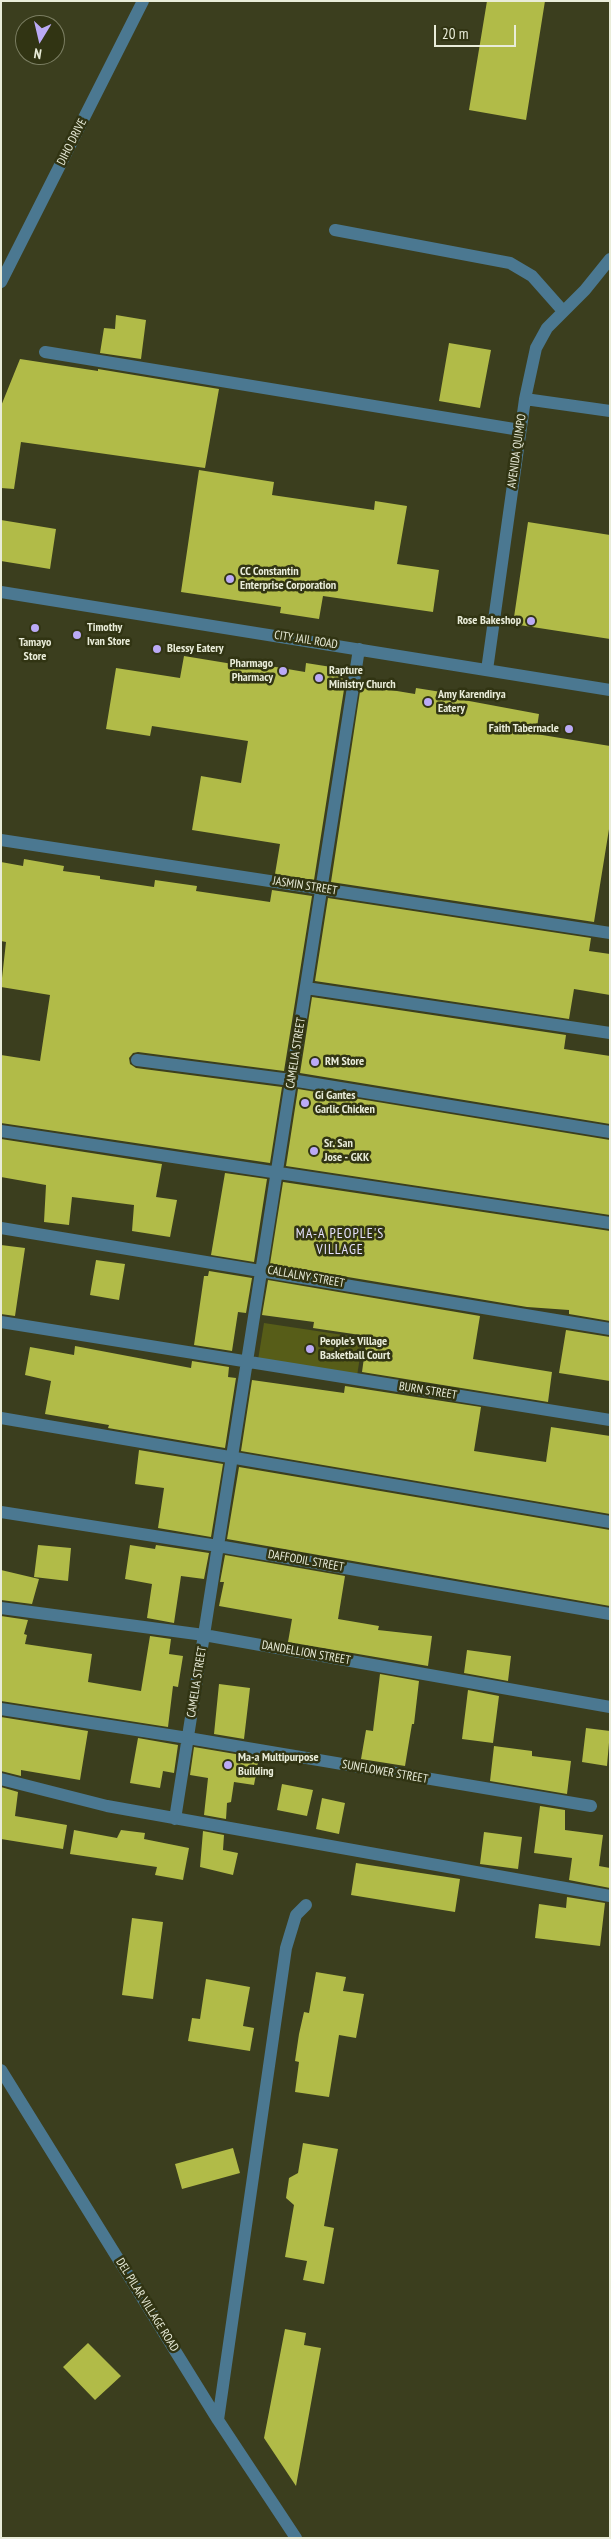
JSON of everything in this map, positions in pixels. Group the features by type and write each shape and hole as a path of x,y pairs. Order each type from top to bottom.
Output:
{"street":[{"name":"DIHO DRIVE","path":"1,282 143,1"},
{"path":"335,230 510,263 532,276 562,311"},
{"name":"AVENIDA QUIMPO","path":"487,670 520,430 536,348 547,328 585,290 610,259"},
{"path":"45,352 520,430"},
{"path":"525,399 610,411"},
{"name":"CITY JAIL ROAD","path":"1,592 610,690"},
{"name":"CAMELIA STREET","path":"175,1819 359,649"},
{"name":"JASMIN STREET","path":"1,840 610,933"},
{"path":"306,988 610,1032"},
{"path":"137,1060 291,1080 610,1132"},
{"path":"1,1131 610,1223"},
{"name":"CALLALNY STREET","path":"1,1228 262,1269 610,1329"},
{"name":"BURN STREET","path":"1,1322 610,1420"},
{"path":"1,1418 610,1522"},
{"name":"DAFFODIL STREET","path":"1,1512 218,1546 610,1614"},
{"name":"DANDELLION STREET","path":"1,1608 204,1635 610,1707"},
{"name":"SUNFLOWER STREET","path":"1,1709 188,1738 592,1806"},
{"path":"1,1779 84,1801 175,1819 610,1896"},
{"path":"218,2420 286,1948 296,1915 306,1905"},
{"name":"DEL PILAR VILLAGE ROAD","path":"1,2070 218,2420 296,2538"}],"green space":[{"name":"People's Village Basketball Court","path":"264,1323 363,1338 357,1376 258,1360"}],"building":[{"path":"487,1 545,1 526,120 469,110"},
{"path":"116,315 146,320 141,359 100,353 104,328 115,329"},
{"path":"449,343 491,350 480,408 439,401"},
{"path":"20,359 98,371 98,369 219,389 205,468 21,442 14,489 1,488 1,406"},
{"path":"199,470 274,482 272,495 374,510 375,501 407,506 397,564 439,570 433,612 323,596 319,619 280,613 281,607 181,592"},
{"path":"1,520 56,529 50,569 1,561"},
{"path":"528,522 610,535 610,639 513,624"},
{"path":"184,656 257,668 258,664 305,672 306,663 344,669 342,682 345,683 314,880 275,874 280,844 192,830 201,776 241,783 248,741 152,726 150,736 106,729 116,668 180,678"},
{"path":"361,685 415,694 416,688 454,694 453,698 539,714 536,734 610,746 610,823 594,922 331,882"},
{"path":"24,859 64,866 63,871 100,876 100,879 154,887 155,880 197,886 196,891 270,902 272,890 312,896 284,1071 138,1052 133,1053 129,1058 130,1064 136,1068 282,1087 270,1163 1,1123 1,1055 40,1061 50,995 1,987 6,942 1,941 1,862 23,866"},
{"path":"328,898 591,938 589,951 610,954 610,995 574,989 569,1019 315,981"},
{"path":"312,997 566,1035 564,1049 610,1056 610,1124 300,1073"},
{"path":"298,1089 610,1140 610,1215 286,1166"},
{"path":"1,1139 162,1164 156,1197 177,1200 170,1237 132,1231 134,1205 72,1197 69,1225 44,1222 46,1185 1,1177"},
{"path":"225,1173 267,1179 254,1262 211,1255"},
{"path":"283,1182 610,1231 610,1321 569,1314 569,1310 527,1307 270,1264"},
{"path":"1,1245 25,1248 15,1316 1,1314"},
{"path":"96,1260 125,1264 119,1300 90,1295"},
{"path":"209,1271 252,1278 246,1313 238,1312 232,1351 194,1345 204,1276 208,1276"},
{"path":"268,1280 480,1316 473,1359 552,1372 548,1402 362,1372 367,1336 313,1328 314,1322 262,1315"},
{"path":"566,1330 610,1337 610,1381 559,1373"},
{"path":"75,1346 191,1368 192,1361 229,1367 228,1377 236,1378 225,1448 108,1428 109,1425 45,1414 51,1381 25,1375 30,1347 74,1355"},
{"path":"252,1380 344,1393 345,1386 481,1407 474,1451 546,1462 551,1427 610,1436 610,1514 241,1451"},
{"path":"139,1450 223,1464 211,1537 158,1528 164,1488 135,1484"},
{"path":"239,1467 610,1530 610,1606 227,1539"},
{"path":"38,1545 71,1548 68,1581 34,1577"},
{"path":"130,1545 155,1549 156,1545 209,1553 204,1579 181,1576 174,1623 147,1618 152,1584 125,1579"},
{"path":"225,1555 345,1576 338,1619 379,1626 378,1630 432,1636 428,1666 288,1642 292,1619 219,1606 224,1582 220,1582"},
{"path":"1,1570 39,1579 32,1604 1,1600"},
{"path":"1,1616 28,1620 24,1634 27,1635 25,1644 92,1654 88,1682 141,1691 150,1636 171,1639 169,1654 183,1656 178,1687 173,1686 168,1727 1,1701"},
{"path":"467,1650 511,1656 508,1681 464,1673"},
{"path":"380,1674 419,1681 414,1724 412,1724 405,1766 361,1759 366,1730 373,1731"},
{"path":"219,1684 250,1688 244,1739 214,1734"},
{"path":"468,1690 499,1696 493,1743 462,1739"},
{"path":"1,1717 88,1731 80,1780 21,1770 21,1776 1,1771"},
{"path":"586,1728 610,1731 607,1766 582,1762"},
{"path":"138,1738 178,1745 174,1773 163,1771 160,1788 130,1783"},
{"path":"494,1746 532,1751 532,1756 571,1761 567,1794 490,1781"},
{"path":"194,1747 259,1758 254,1785 234,1782 231,1802 227,1803 226,1819 204,1815 208,1778 190,1775"},
{"path":"282,1784 313,1790 307,1816 277,1810"},
{"path":"1,1787 18,1792 15,1816 67,1825 63,1849 1,1839"},
{"path":"322,1798 345,1803 339,1834 316,1829"},
{"path":"540,1806 565,1810 565,1830 603,1835 599,1866 610,1868 610,1888 569,1880 572,1858 534,1853"},
{"path":"74,1830 117,1838 121,1830 145,1833 144,1839 189,1848 183,1880 155,1875 157,1867 70,1854"},
{"path":"203,1831 224,1835 223,1850 238,1853 233,1875 200,1867"},
{"path":"484,1832 522,1837 518,1869 480,1864"},
{"path":"356,1863 460,1879 455,1912 351,1895"},
{"path":"567,1897 605,1903 600,1946 535,1938 539,1904 566,1908"},
{"path":"132,1918 163,1922 153,1999 122,1995"},
{"path":"316,1972 346,1977 343,1991 364,1994 356,2038 339,2035 329,2097 295,2092 299,2062 295,2061 299,2034 304,2012 309,2013"},
{"path":"206,1979 250,1987 243,2026 254,2028 250,2051 188,2041 192,2018 200,2019"},
{"path":"303,2143 338,2149 324,2226 334,2228 324,2284 303,2280 307,2261 285,2257 294,2205 286,2198 289,2178 298,2173"},
{"path":"233,2148 240,2173 182,2189 175,2164"},
{"path":"285,2329 306,2333 304,2345 321,2348 296,2486 264,2438"},
{"path":"88,2343 121,2376 95,2400 63,2367"}],"place":[{"name":"CC Constantin Enterprise Corporation","path":"230,579"},
{"name":"Rose Bakeshop","path":"531,621"},
{"name":"Tamayo Store","path":"35,628"},
{"name":"Timothy Ivan Store","path":"77,635"},
{"name":"Blessy Eatery","path":"157,649"},
{"name":"Pharmago Pharmacy","path":"283,671"},
{"name":"Rapture Ministry Church","path":"319,678"},
{"name":"Amy Karendirya Eatery","path":"428,702"},
{"name":"Faith Tabernacle","path":"569,729"},
{"name":"RM Store","path":"315,1062"},
{"name":"Gi Gantes Garlic Chicken","path":"305,1103"},
{"name":"Sr. San Jose - GKK","path":"314,1151"},
{"name":"People's Village Basketball Court","path":"310,1349"},
{"name":"Ma-a Multipurpose Building","path":"228,1765"}],"district":[{"name":"MA-A PEOPLE'S VILLAGE","path":"340,1242"}]}
